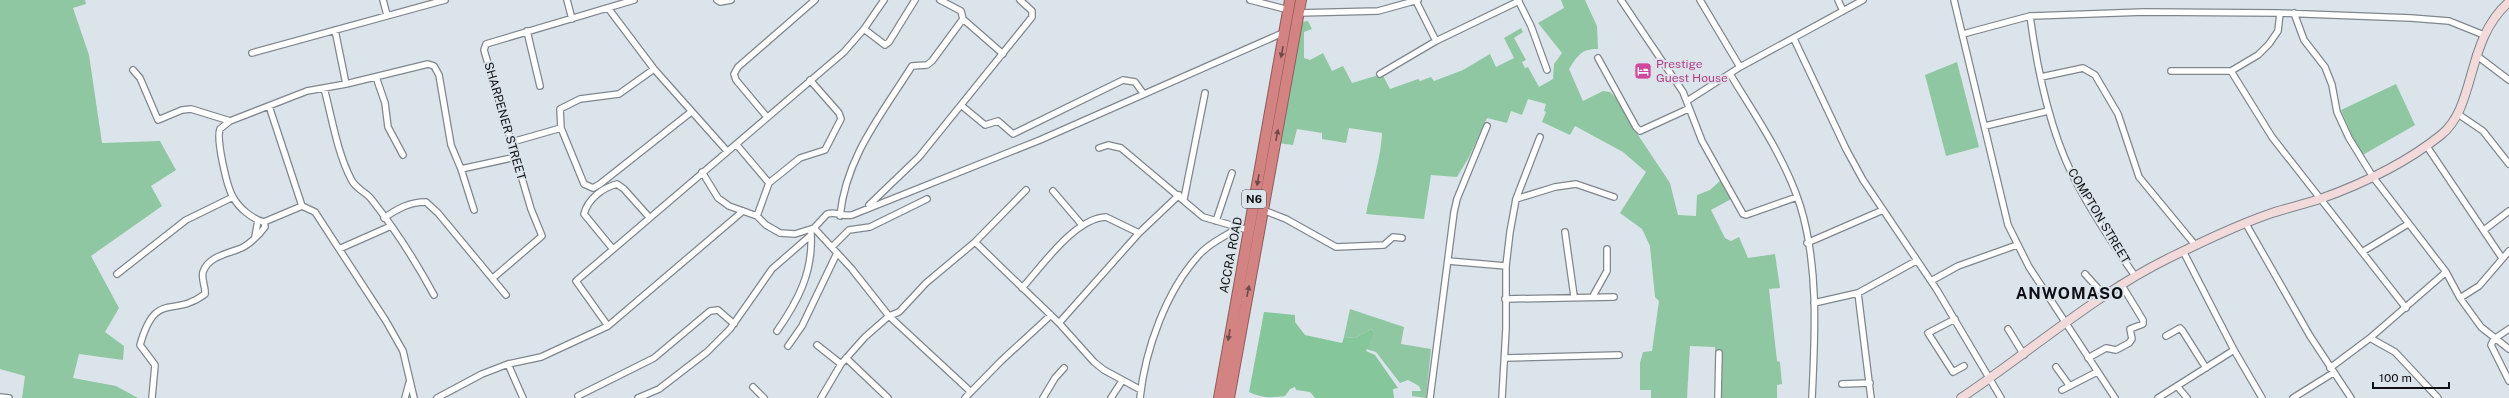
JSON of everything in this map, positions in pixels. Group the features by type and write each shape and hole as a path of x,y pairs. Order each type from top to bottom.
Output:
{"highway":[{"name":"ACCRA ROAD","path":"1229,398 1263,210 1294,12 1290,0"},
{"name":"ACCRA ROAD","path":"1219,398 1233,312 1243,229 1286,32 1300,0"},
{"path":"1233,312 1243,315"}],"street":[{"path":"383,0 387,16"},
{"path":"252,53 445,0"},
{"path":"567,0 572,19"},
{"name":"SHARPENER STREET","path":"493,278 542,236 531,209 484,50 486,44 491,41 527,32 634,0"},
{"path":"717,0 720,2 731,0"},
{"path":"767,117 736,80 734,74 738,67 815,0"},
{"path":"608,326 576,281 612,248 844,52 864,29 884,0"},
{"path":"864,29 885,45 889,42 915,0"},
{"path":"940,0 961,10 963,19 1003,54"},
{"path":"866,208 919,157 962,106 1032,16 1032,11 1020,0"},
{"path":"1250,0 1294,12 1378,11 1417,1 1436,41"},
{"path":"1622,0 1687,101 1688,109 1702,141 1743,214 1746,215 1797,197"},
{"path":"1700,0 1740,66"},
{"path":"1838,0 1843,11"},
{"path":"1687,101 1740,66 1794,39 1863,0"},
{"path":"1954,0 2008,225 2017,245 2065,325 2114,398"},
{"path":"1380,74 1436,41 1518,1 1547,70"},
{"path":"1961,398 2024,355 2104,295 2135,276 2183,251 2246,224 2321,198 2373,177 2426,146 2443,133 2458,114 2484,34 2493,17 2509,2"},
{"path":"608,8 654,69 727,151"},
{"path":"2502,8 2509,13"},
{"path":"1963,34 2030,16 2144,12 2280,12 2435,19 2449,21 2484,34"},
{"path":"2171,71 2231,71 2258,55 2269,44 2278,31 2280,12"},
{"path":"2294,13 2304,40 2325,67 2332,84 2337,112 2349,138 2373,177 2446,272 2460,298 2481,327 2494,339 2509,349"},
{"name":"COMPTON STREET","path":"2030,16 2034,47 2048,111 2074,177 2108,238 2135,276"},
{"path":"840,216 842,197 852,163 887,103 912,66 927,65 932,61 963,19"},
{"path":"335,30 346,84"},
{"path":"527,32 540,86"},
{"path":"638,398 659,389 674,379 707,352 734,324 772,268 812,231 827,214 834,213 840,216 852,215 866,208 1040,140 1143,93 1286,32"},
{"path":"1794,39 1846,149 1883,210 1955,319 1991,378 2001,398"},
{"path":"2476,55 2509,80"},
{"path":"1598,58 1636,127 1640,131 1688,109"},
{"path":"152,398 155,365 140,345 153,314 167,306 183,305 200,297 205,290 203,274 206,267 224,254 239,249 265,227 261,221 251,216 233,197 218,135 220,129 230,121 296,95 428,64 434,66 441,86 451,145 474,210"},
{"path":"2041,76 2082,68 2095,75 2118,114 2139,177 2196,246"},
{"path":"654,69 620,94 580,99 560,109 559,116 561,128 584,184 593,188 691,112"},
{"path":"133,70 140,78 158,120 182,110 191,109 230,121"},
{"path":"2231,71 2272,137 2406,308"},
{"path":"1730,74 1767,135 1797,197 1808,243 1814,303 1812,398"},
{"path":"376,77 385,103 388,127 403,155"},
{"path":"757,216 770,183 800,158 825,150 841,119 839,113 810,80"},
{"path":"962,106 985,126 998,121 1013,134 1123,80 1135,82 1143,93"},
{"path":"324,88 343,162 351,180 356,188 372,199 391,226 434,295"},
{"path":"1184,200 1205,93"},
{"path":"269,106 302,206"},
{"path":"1985,126 2048,111"},
{"path":"2458,114 2484,131 2509,164"},
{"path":"1430,398 1457,199 1487,126"},
{"path":"512,142 561,128"},
{"path":"1502,398 1505,358 1506,266 1516,199 1540,137"},
{"path":"736,144 770,183"},
{"path":"1099,148 1108,145 1121,148 1184,200 1203,218 1243,229"},
{"path":"2426,146 2502,258"},
{"path":"461,170 516,157"},
{"path":"702,172 718,198 729,206 757,216 766,225 780,233 795,234 812,231 832,247 889,316 971,392"},
{"path":"1216,221 1232,173"},
{"path":"612,248 584,214 592,199 606,188 617,184 624,189 649,217"},
{"path":"1516,199 1555,187 1576,184 1614,197"},
{"path":"821,398 846,358 889,316 899,312 926,283 975,242 1026,190"},
{"path":"1053,191 1082,225"},
{"path":"1059,323 1139,233 1178,195"},
{"path":"117,274 186,220 233,197"},
{"path":"832,247 849,230 870,227 927,199"},
{"path":"384,218 398,209 416,202 426,202 438,213 506,295"},
{"path":"261,221 302,206 315,212 386,321 403,351 409,383 414,398"},
{"path":"1263,210 1286,219 1336,247 1384,245 1393,238 1402,238"},
{"path":"1808,243 1883,210"},
{"path":"437,398 482,374 508,364 540,357 608,326 743,211"},
{"path":"2484,230 2509,211"},
{"path":"1022,288 1082,225 1099,217 1106,217 1139,233"},
{"path":"2246,224 2280,285 2331,370 2351,398"},
{"path":"2362,252 2408,224"},
{"path":"339,249 391,226"},
{"path":"1140,398 1147,355 1155,331 1179,283 1198,255 1213,242 1243,229"},
{"path":"777,331 790,312 807,278 811,259 812,231"},
{"path":"1565,232 1574,296"},
{"path":"975,242 1059,323 1094,362 1122,381 1141,390"},
{"path":"1931,281 1958,266 2017,245"},
{"path":"1593,296 1607,271 1607,249"},
{"path":"2183,251 2234,350 2262,398"},
{"path":"2460,298 2479,286 2509,251"},
{"path":"788,346 802,326 837,253"},
{"path":"1448,261 1506,266"},
{"path":"1814,303 1858,293 1916,261"},
{"path":"2293,398 2331,370 2370,338 2446,272"},
{"path":"2085,274 2104,295"},
{"path":"2088,358 2106,348 2116,350 2130,343 2132,339 2130,329 2143,324 2143,320 2121,284"},
{"path":"1858,293 1871,398"},
{"path":"1505,299 1574,296 1614,297"},
{"path":"578,396 654,358 710,311 718,310 734,324"},
{"path":"965,398 1001,361 1051,315"},
{"path":"1955,319 1928,333 1953,372 1964,366"},
{"path":"2166,336 2180,328 2206,368"},
{"path":"2008,329 2024,355"},
{"path":"2509,329 2494,339 2492,347 2509,381"},
{"path":"2370,338 2395,352 2438,398"},
{"path":"817,345 842,364"},
{"path":"2158,398 2234,350"},
{"path":"1718,398 1719,353"},
{"path":"1505,358 1619,355"},
{"path":"846,358 888,398"},
{"path":"508,364 523,398"},
{"path":"2056,367 2069,385"},
{"path":"1043,398 1049,392 1055,378 1064,368"},
{"path":"2062,390 2069,385 2097,372"},
{"path":"1111,398 1122,381"},
{"path":"405,398 409,383"},
{"path":"1842,384 1870,383"},
{"path":"2177,386 2187,398"},
{"path":"753,387 764,398"},
{"path":"0,398 9,398"}],"green space":[{"path":"0,0 85,0 86,4 73,8 89,55 102,143 160,141 176,170 151,186 162,206 91,256 119,308 105,332 124,346 123,360 79,354 73,378 116,386 138,398 22,398 25,376 0,369"},
{"path":"1561,0 1585,0 1597,26 1598,49 1587,50 1580,54 1569,69 1583,101 1603,91 1610,92 1617,99 1640,138 1670,183 1678,215 1696,216 1697,195 1710,190 1721,180 1733,198 1711,210 1725,238 1731,241 1739,237 1748,258 1775,254 1780,288 1769,289 1777,361 1780,362 1782,384 1777,385 1777,398 1720,398 1720,352 1715,352 1715,347 1690,346 1687,398 1651,398 1651,390 1640,390 1640,363 1643,352 1652,351 1659,301 1655,297 1650,246 1642,229 1620,213 1646,172 1623,152 1575,126 1570,135 1542,122 1546,112 1544,111 1546,104 1528,99 1522,115 1511,111 1507,123 1487,118 1469,157 1457,177 1431,175 1424,219 1366,214 1378,163 1382,133 1349,128 1346,143 1322,139 1322,133 1297,129 1293,145 1278,143 1301,22 1308,21 1312,29 1304,32 1304,58 1310,60 1323,53 1332,71 1343,66 1352,83 1382,74 1390,89 1418,79 1420,81 1431,77 1434,81 1463,70 1490,54 1496,67 1514,58 1504,38 1521,28 1523,32 1514,38 1526,60 1522,62 1525,68 1528,67 1539,87 1553,79 1554,64 1562,53 1538,23 1564,8"},
{"path":"1957,62 1979,147 1946,156 1925,75"},
{"path":"2396,84 2415,125 2361,156 2341,110"},
{"path":"1350,309 1404,327 1401,344 1431,349 1426,398 1412,396 1412,391 1421,391 1419,386 1408,380 1400,383 1376,352 1366,349 1375,333 1371,329 1355,338 1344,337"},
{"path":"1264,312 1295,315 1295,322 1305,335 1342,343 1344,337 1355,338 1371,329 1375,333 1366,351 1375,355 1398,388 1393,389 1394,398 1315,398 1310,392 1296,390 1295,387 1290,389 1285,396 1280,397 1262,396 1249,392"}],"place":[{"name":"Prestige Guest House","path":"1643,71"}],"district":[{"name":"ANWOMASO","path":"2070,293"}]}
